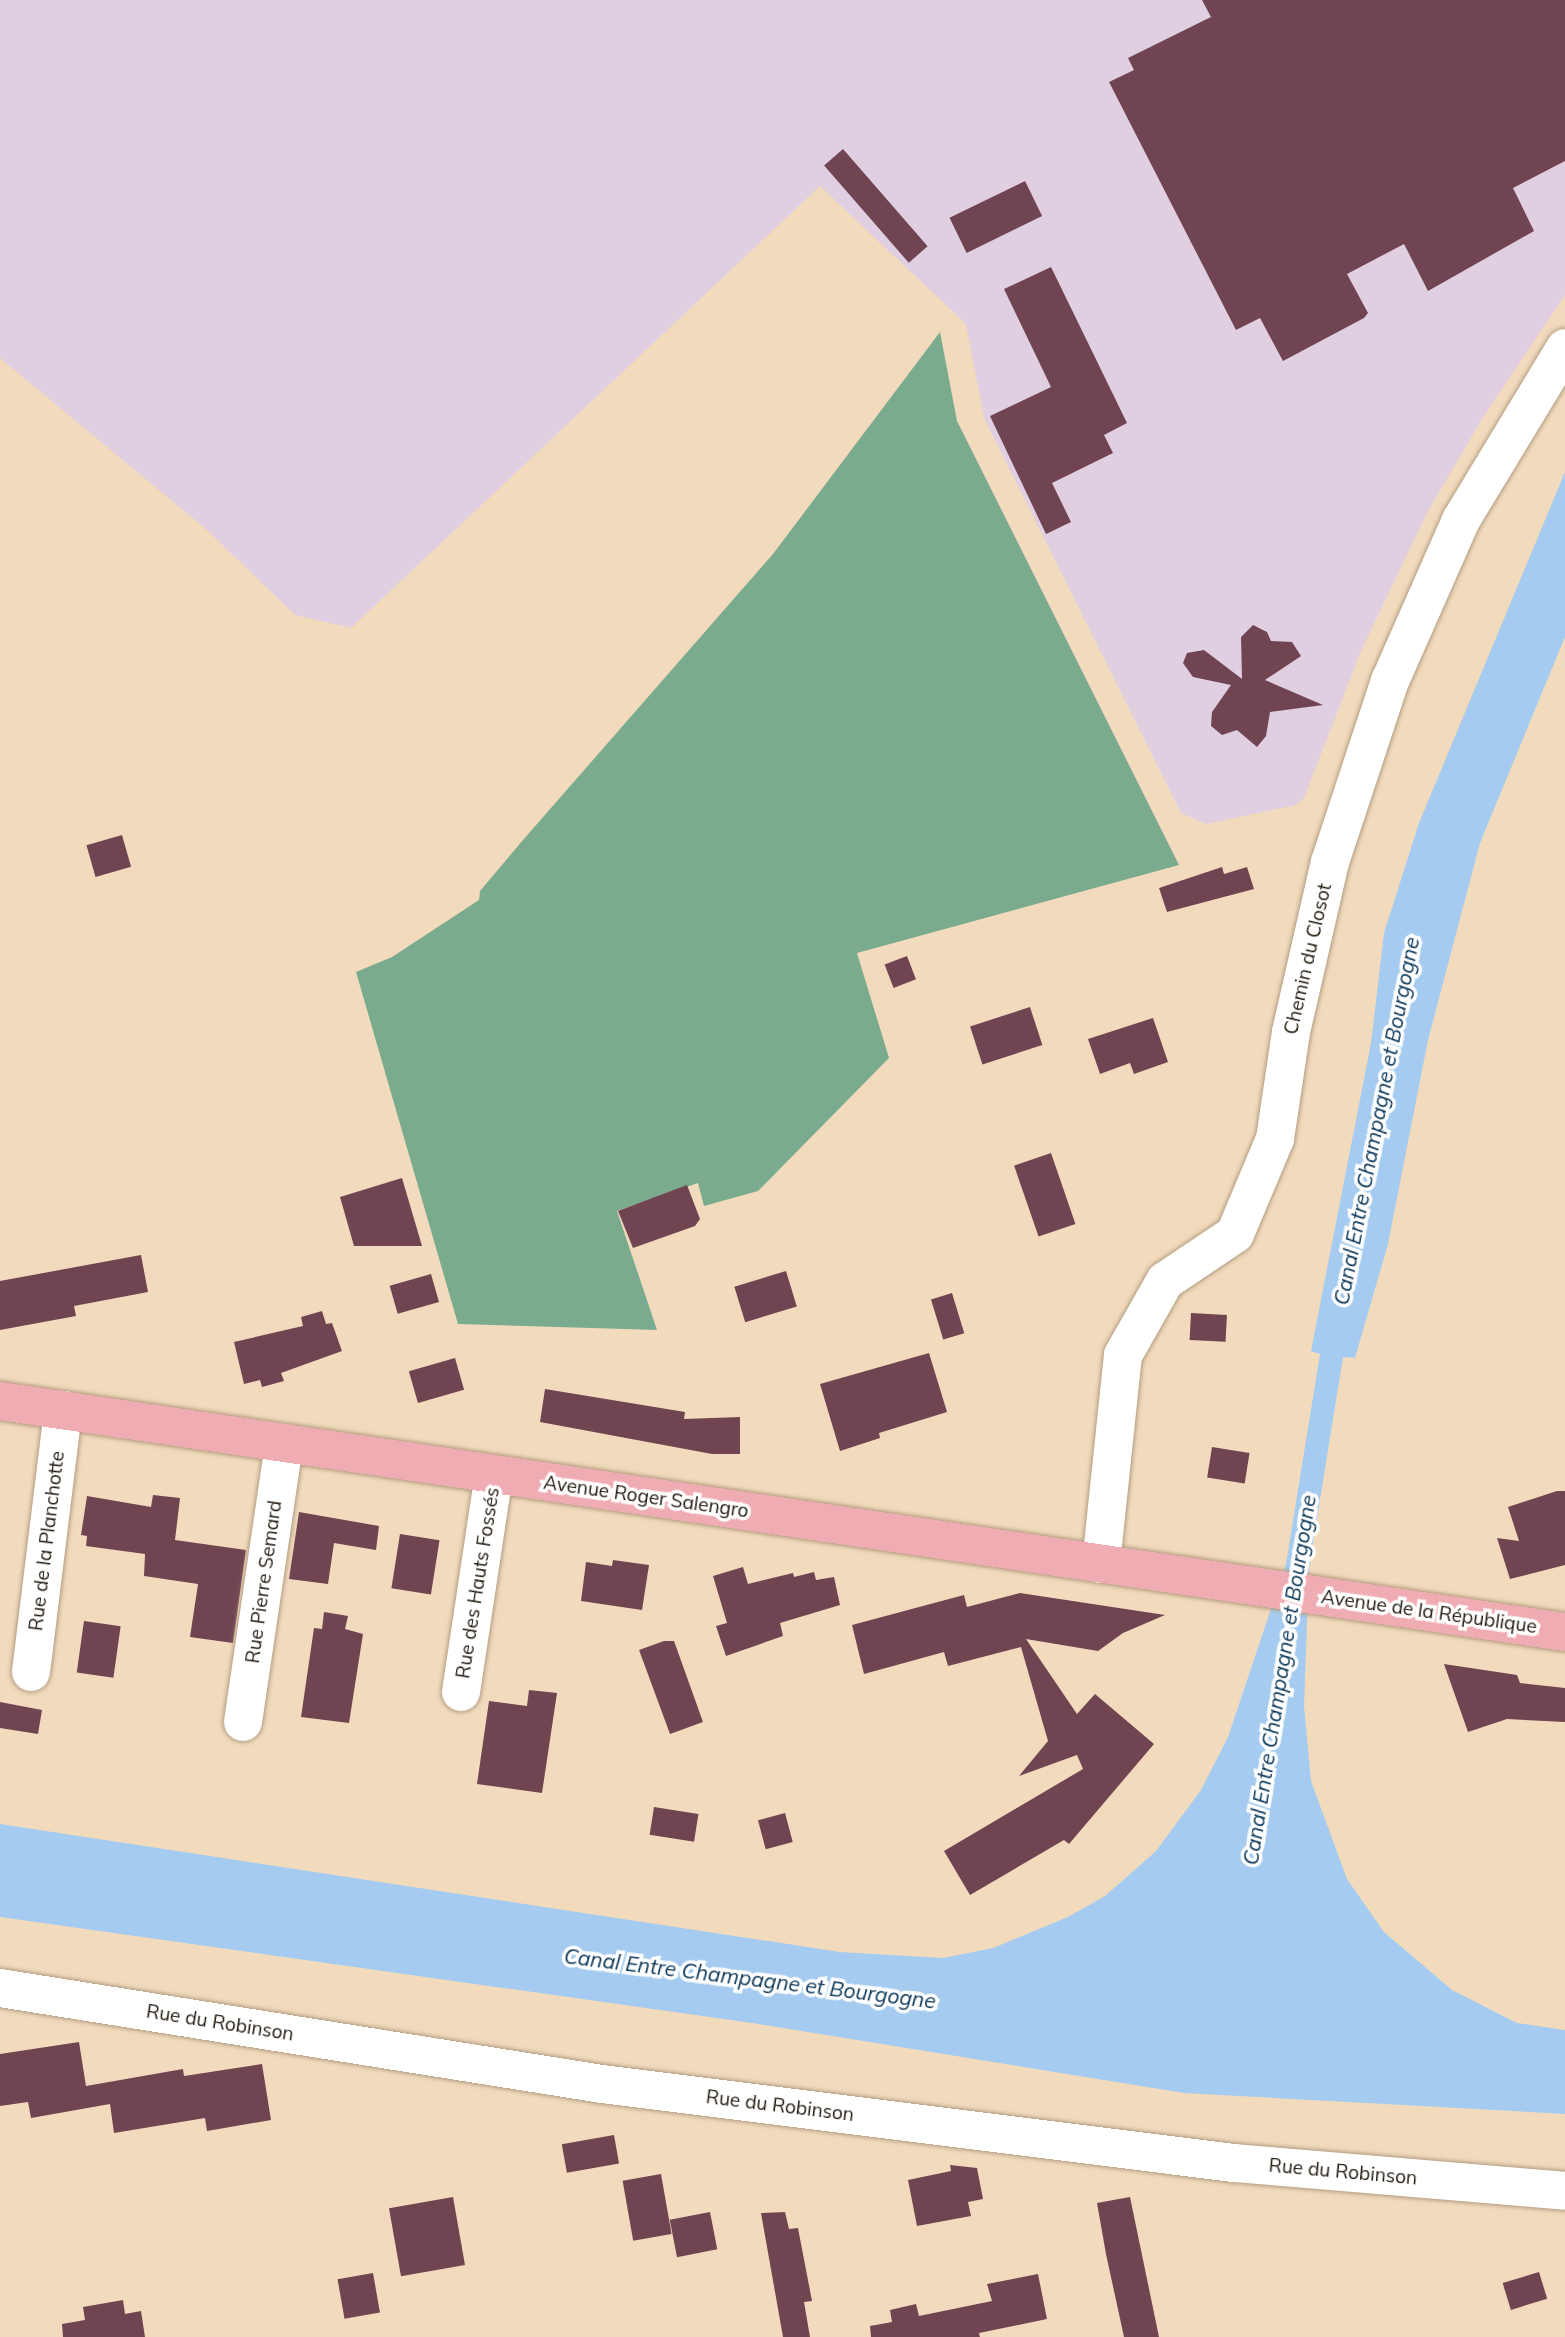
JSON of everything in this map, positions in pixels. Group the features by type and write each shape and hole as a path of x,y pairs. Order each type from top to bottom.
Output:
{"main road":[{"name":"Avenue Roger Salengro","path":"0,1401 1293,1592"},
{"name":"Avenue de la République","path":"1293,1592 1565,1632"}],"street":[{"name":"Chemin du Closot","path":"1101,1564 1123,1355 1164,1280 1236,1234 1275,1139 1291,1032 1330,862 1390,681 1461,520 1565,348"},
{"name":"Rue de la Planchotte","path":"31,1672 63,1410"},
{"name":"Rue Pierre Semard","path":"243,1722 284,1443"},
{"name":"Rue des Hauts Fossés","path":"461,1692 494,1474"},
{"name":"Rue du Robinson","path":"0,1988 602,2084 1234,2163 1565,2191"}],"shaded area":[{"path":"0,0 1565,0 1565,295 1482,419 1427,513 1361,651 1304,798 1296,805 1206,824 1181,813 984,418 966,324 820,186 351,628 295,615 207,530 0,358"}],"green space":[{"path":"940,332 957,421 1179,865 857,953 889,1058 758,1191 704,1206 698,1183 617,1211 657,1330 458,1324 356,972 392,957 479,900 480,891 523,840 773,554"}],"water":[{"name":"Canal Entre Champagne et Bourgogne","path":"1565,472 1565,637 1480,843 1428,1040 1388,1244 1355,1358 1343,1357 1309,1568 1304,1706 1311,1781 1347,1879 1384,1932 1452,1990 1517,2023 1565,2030 1565,2114 1184,2093 752,2023 0,1917 0,1824 840,1952 943,1958 993,1948 1068,1917 1105,1896 1156,1851 1201,1790 1228,1737 1286,1564 1320,1354 1311,1351 1371,1043 1384,933 1419,823"}],"building":[{"path":"1202,0 1565,0 1565,161 1513,188 1534,231 1428,291 1404,244 1347,274 1368,313 1364,318 1283,361 1260,318 1236,330 1109,82 1134,70 1128,58 1211,17"},
{"path":"843,149 928,246 909,263 824,165"},
{"path":"1025,181 1042,216 967,253 950,218"},
{"path":"1051,267 1127,423 1104,435 1113,453 1052,483 1071,522 1046,534 990,416 1051,387 1004,289"},
{"path":"1253,625 1267,632 1271,641 1292,642 1301,656 1265,680 1323,705 1270,712 1266,736 1257,747 1237,730 1222,735 1211,726 1212,712 1231,685 1193,677 1183,663 1187,653 1204,650 1242,679 1241,637"},
{"path":"122,835 131,867 96,877 86,845"},
{"path":"1222,867 1224,874 1247,867 1254,889 1167,912 1159,888"},
{"path":"907,956 916,979 894,988 885,965"},
{"path":"1030,1007 1042,1045 982,1065 970,1026"},
{"path":"1153,1018 1168,1062 1134,1074 1130,1063 1100,1074 1088,1039"},
{"path":"1051,1153 1075,1224 1039,1237 1014,1166"},
{"path":"402,1178 422,1246 354,1246 340,1197"},
{"path":"687,1185 700,1219 695,1226 633,1248 618,1211"},
{"path":"141,1255 148,1292 74,1306 76,1316 0,1330 0,1281"},
{"path":"786,1271 797,1306 745,1322 734,1287"},
{"path":"431,1274 439,1302 398,1314 390,1286"},
{"path":"952,1293 964,1333 943,1340 931,1299"},
{"path":"322,1311 326,1324 332,1323 342,1351 281,1373 284,1381 262,1387 260,1380 244,1384 234,1342 303,1326 301,1317"},
{"path":"1191,1313 1227,1315 1226,1342 1190,1340"},
{"path":"929,1353 947,1412 879,1433 880,1438 840,1451 820,1384"},
{"path":"455,1358 464,1390 418,1403 409,1371"},
{"path":"545,1389 685,1412 684,1419 740,1417 740,1454 712,1454 540,1422"},
{"path":"1212,1447 1250,1453 1245,1484 1207,1478"},
{"path":"1557,1491 1565,1491 1565,1565 1510,1579 1497,1538 1519,1541 1508,1507"},
{"path":"153,1495 180,1498 175,1540 246,1550 233,1643 190,1637 198,1584 144,1576 145,1554 86,1546 87,1536 81,1535 87,1496 151,1507"},
{"path":"299,1512 379,1526 376,1550 334,1543 328,1584 289,1579"},
{"path":"400,1534 440,1540 431,1595 391,1588"},
{"path":"613,1560 649,1565 642,1610 581,1601 586,1562 612,1566"},
{"path":"743,1567 748,1584 793,1573 794,1577 814,1572 816,1580 834,1577 840,1605 780,1623 783,1636 726,1656 716,1626 727,1623 713,1576"},
{"path":"1020,1593 1165,1615 1123,1633 1098,1651 1026,1639 1077,1714 1095,1694 1154,1744 1069,1844 1064,1840 970,1895 944,1851 1083,1769 1077,1755 1019,1776 1048,1741 1021,1647 948,1666 944,1652 864,1674 852,1625 964,1595 967,1607"},
{"path":"324,1612 348,1616 345,1629 363,1634 349,1723 301,1717 314,1628 322,1629"},
{"path":"84,1621 121,1626 113,1678 77,1672"},
{"path":"664,1641 674,1641 703,1722 670,1734 639,1650"},
{"path":"1444,1664 1517,1675 1520,1683 1565,1688 1565,1722 1507,1719 1468,1732"},
{"path":"529,1690 557,1693 542,1793 477,1784 489,1701 527,1706"},
{"path":"0,1702 42,1710 38,1734 0,1728"},
{"path":"654,1807 698,1814 694,1842 650,1835"},
{"path":"785,1813 793,1842 766,1849 758,1820"},
{"path":"79,2042 86,2086 183,2069 184,2076 262,2064 271,2120 207,2131 205,2118 114,2133 110,2104 31,2118 28,2102 0,2106 0,2054"},
{"path":"614,2135 619,2164 567,2173 562,2144"},
{"path":"950,2165 977,2168 983,2199 968,2202 971,2216 917,2226 908,2180 951,2171"},
{"path":"661,2174 672,2234 633,2241 623,2181"},
{"path":"453,2197 465,2265 401,2276 389,2208"},
{"path":"1130,2197 1159,2337 1124,2337 1106,2254 1097,2203"},
{"path":"710,2212 717,2249 677,2257 670,2220"},
{"path":"785,2212 789,2229 798,2228 812,2301 804,2302 810,2337 783,2337 761,2213"},
{"path":"1539,2272 1547,2299 1511,2310 1503,2283"},
{"path":"373,2273 380,2312 344,2319 338,2279"},
{"path":"1038,2274 1047,2319 979,2333 980,2337 871,2337 870,2326 892,2322 890,2310 916,2304 919,2316 992,2301 987,2284"},
{"path":"123,2300 125,2314 141,2311 145,2337 63,2337 62,2324 85,2320 83,2307"}]}
